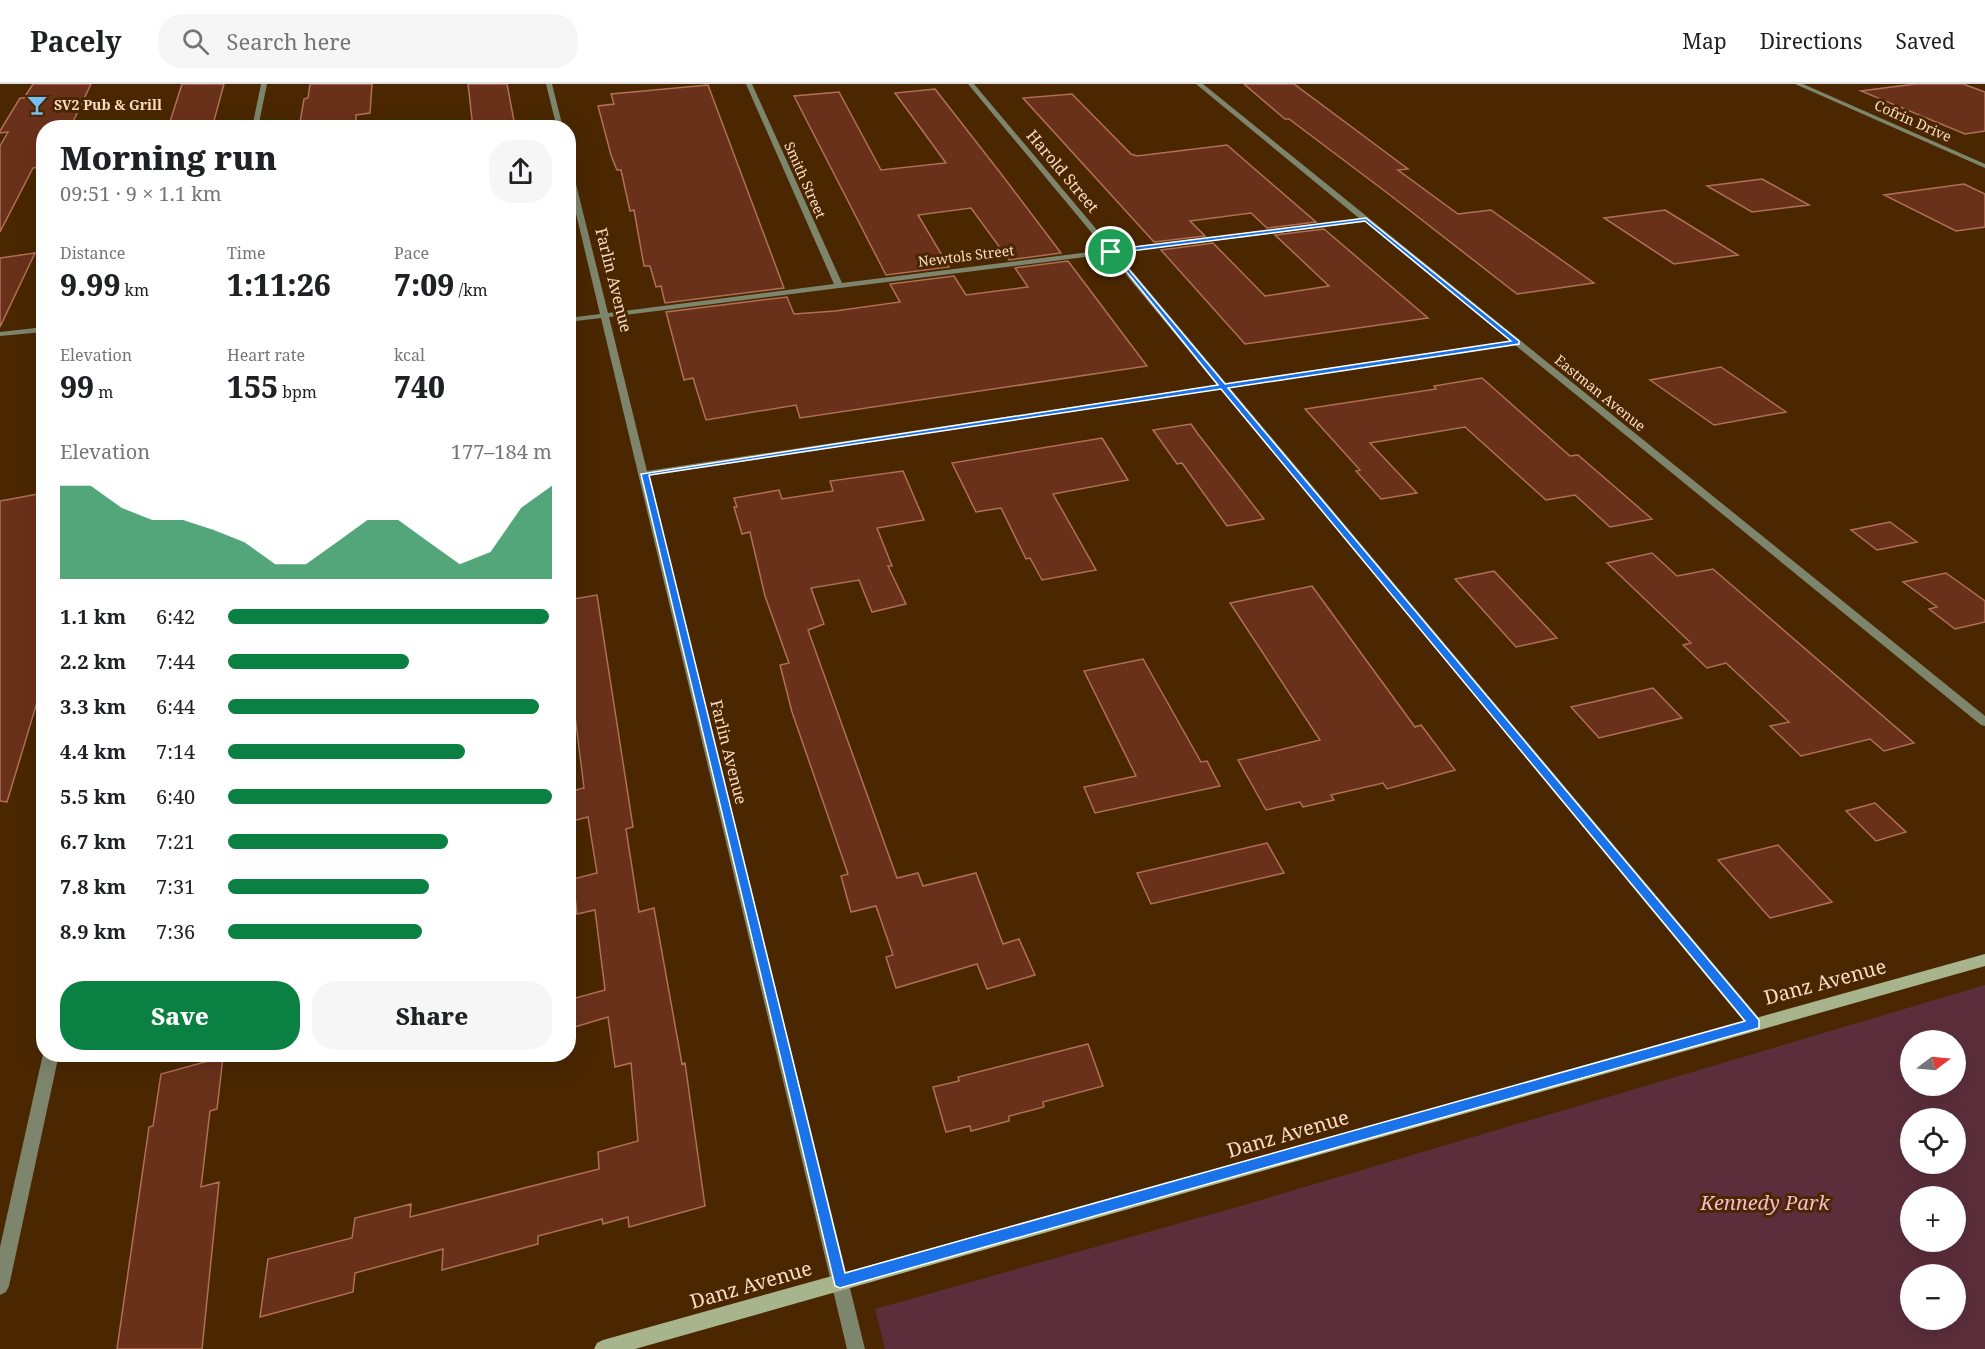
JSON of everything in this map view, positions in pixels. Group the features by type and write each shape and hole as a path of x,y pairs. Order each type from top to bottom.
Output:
{"street":[{"path":"257,120 264,84"},
{"path":"549,84 558,120"},
{"name":"Smith Street","path":"749,84 839,286"},
{"name":"Harold Street","path":"971,84 1755,1024"},
{"name":"Eastman Avenue","path":"1199,84 1985,722"},
{"name":"Cofrin Drive","path":"1798,84 1985,166"},
{"name":"Farlin Avenue","path":"576,196 856,1349"},
{"name":"Newtols Street","path":"576,319 1366,220"},
{"path":"0,334 36,330"},
{"path":"645,474 1517,342"},
{"name":"Danz Avenue","path":"603,1349 1985,960"},
{"path":"0,1286 49,1062"}],"green space":[{"name":"Kennedy Park","path":"1985,985 1985,1349 885,1349 875,1309 1251,1203"}],"building":[{"path":"33,84 91,84 74,120 36,120 36,168 33,168 0,232 0,146 8,132 0,133 0,131 20,98 24,98"},
{"path":"182,84 224,84 214,120 171,120"},
{"path":"310,84 372,84 370,113 356,115 356,120 300,120 304,99 308,98"},
{"path":"468,84 507,84 514,120 472,120"},
{"path":"1244,84 1294,84 1408,169 1398,170 1458,214 1491,210 1594,283 1517,294 1386,192 1289,119 1285,119"},
{"path":"1915,84 1963,84 1985,92 1985,131 1965,134 1861,91"},
{"path":"708,85 784,288 665,303 661,286 656,287 650,266 644,266 634,210 630,211 621,170 617,170 611,155 598,106 614,104 611,94"},
{"path":"935,89 1061,253 1009,260 971,208 918,215 949,267 886,275 794,96 839,92 881,170 946,163 895,93"},
{"path":"1072,94 1131,154 1137,156 1227,145 1316,222 1267,228 1251,213 1190,221 1205,236 1154,242 1023,98"},
{"path":"1762,179 1809,205 1752,212 1707,186"},
{"path":"1964,184 1985,194 1985,227 1956,231 1884,195"},
{"path":"1665,210 1738,255 1674,264 1604,218"},
{"path":"1324,229 1428,318 1245,344 1161,250 1213,243 1265,296 1329,286 1275,235"},
{"path":"35,253 0,327 0,258"},
{"path":"1068,261 1147,366 800,418 796,405 706,420 693,378 684,380 666,312 787,297 794,314 835,311 900,302 890,284 954,276 966,295 1028,287 1015,268"},
{"path":"1721,367 1786,412 1714,425 1650,380"},
{"path":"1482,378 1570,456 1578,455 1652,519 1610,527 1575,495 1546,500 1465,427 1370,443 1417,493 1381,499 1356,471 1360,470 1305,409 1436,389 1434,386"},
{"path":"1191,424 1264,519 1227,526 1182,463 1177,464 1153,430"},
{"path":"1102,438 1128,480 1053,494 1096,570 1042,580 1030,558 1026,559 1001,508 976,512 952,463"},
{"path":"903,471 924,520 877,528 892,566 888,566 906,604 872,612 859,580 811,588 824,624 808,630 897,878 918,873 923,886 976,873 1003,944 1019,939 1035,975 987,989 977,964 896,988 886,957 893,955 876,906 851,912 841,876 848,874 792,712 780,665 789,663 765,596 750,532 742,534 734,507 737,507 734,498 779,490 782,499 833,491 830,481"},
{"path":"36,494 36,706 7,802 0,801 0,501"},
{"path":"1890,522 1917,542 1877,550 1851,530"},
{"path":"1652,553 1677,576 1713,569 1914,743 1884,751 1870,739 1801,756 1770,726 1789,722 1726,663 1707,668 1683,645 1691,643 1607,563"},
{"path":"1494,571 1557,638 1516,647 1455,579"},
{"path":"1946,573 1985,601 1985,622 1955,629 1929,609 1937,607 1903,582"},
{"path":"1312,586 1415,727 1421,725 1455,770 1387,789 1383,783 1331,795 1334,800 1303,807 1300,802 1266,810 1238,760 1320,740 1230,603"},
{"path":"597,595 633,827 626,829 639,912 654,908 682,1064 685,1063 705,1206 629,1227 628,1217 603,1224 602,1219 538,1236 538,1244 442,1270 443,1249 355,1273 353,1292 260,1317 268,1259 352,1238 355,1218 411,1204 410,1217 599,1169 598,1152 638,1141 631,1063 615,1067 608,1017 576,1027 576,998 605,990 595,910 577,914 576,905 576,878 597,873 588,817 576,820 576,790 584,788 576,724 576,599"},
{"path":"1143,659 1201,762 1207,761 1220,786 1095,813 1084,787 1136,776 1084,671"},
{"path":"1653,688 1682,718 1599,738 1571,707"},
{"path":"1875,803 1906,832 1876,841 1846,811"},
{"path":"1267,843 1284,873 1151,904 1137,873"},
{"path":"1778,845 1832,902 1770,918 1718,860"},
{"path":"1088,1044 1103,1086 1043,1102 1044,1107 1009,1116 1009,1121 971,1131 970,1126 946,1132 933,1087 959,1081 958,1077"},
{"path":"205,1062 222,1062 217,1109 210,1111 201,1187 219,1182 202,1349 117,1349 149,1127 153,1126 161,1074"}],"place":[{"name":"SV2 Pub & Grill","path":"37,105"}],"route":[{"path":"1111,252 1223,386 645,474 840,1281 1755,1024 1223,386 1517,342 1366,220 1111,252"}]}
